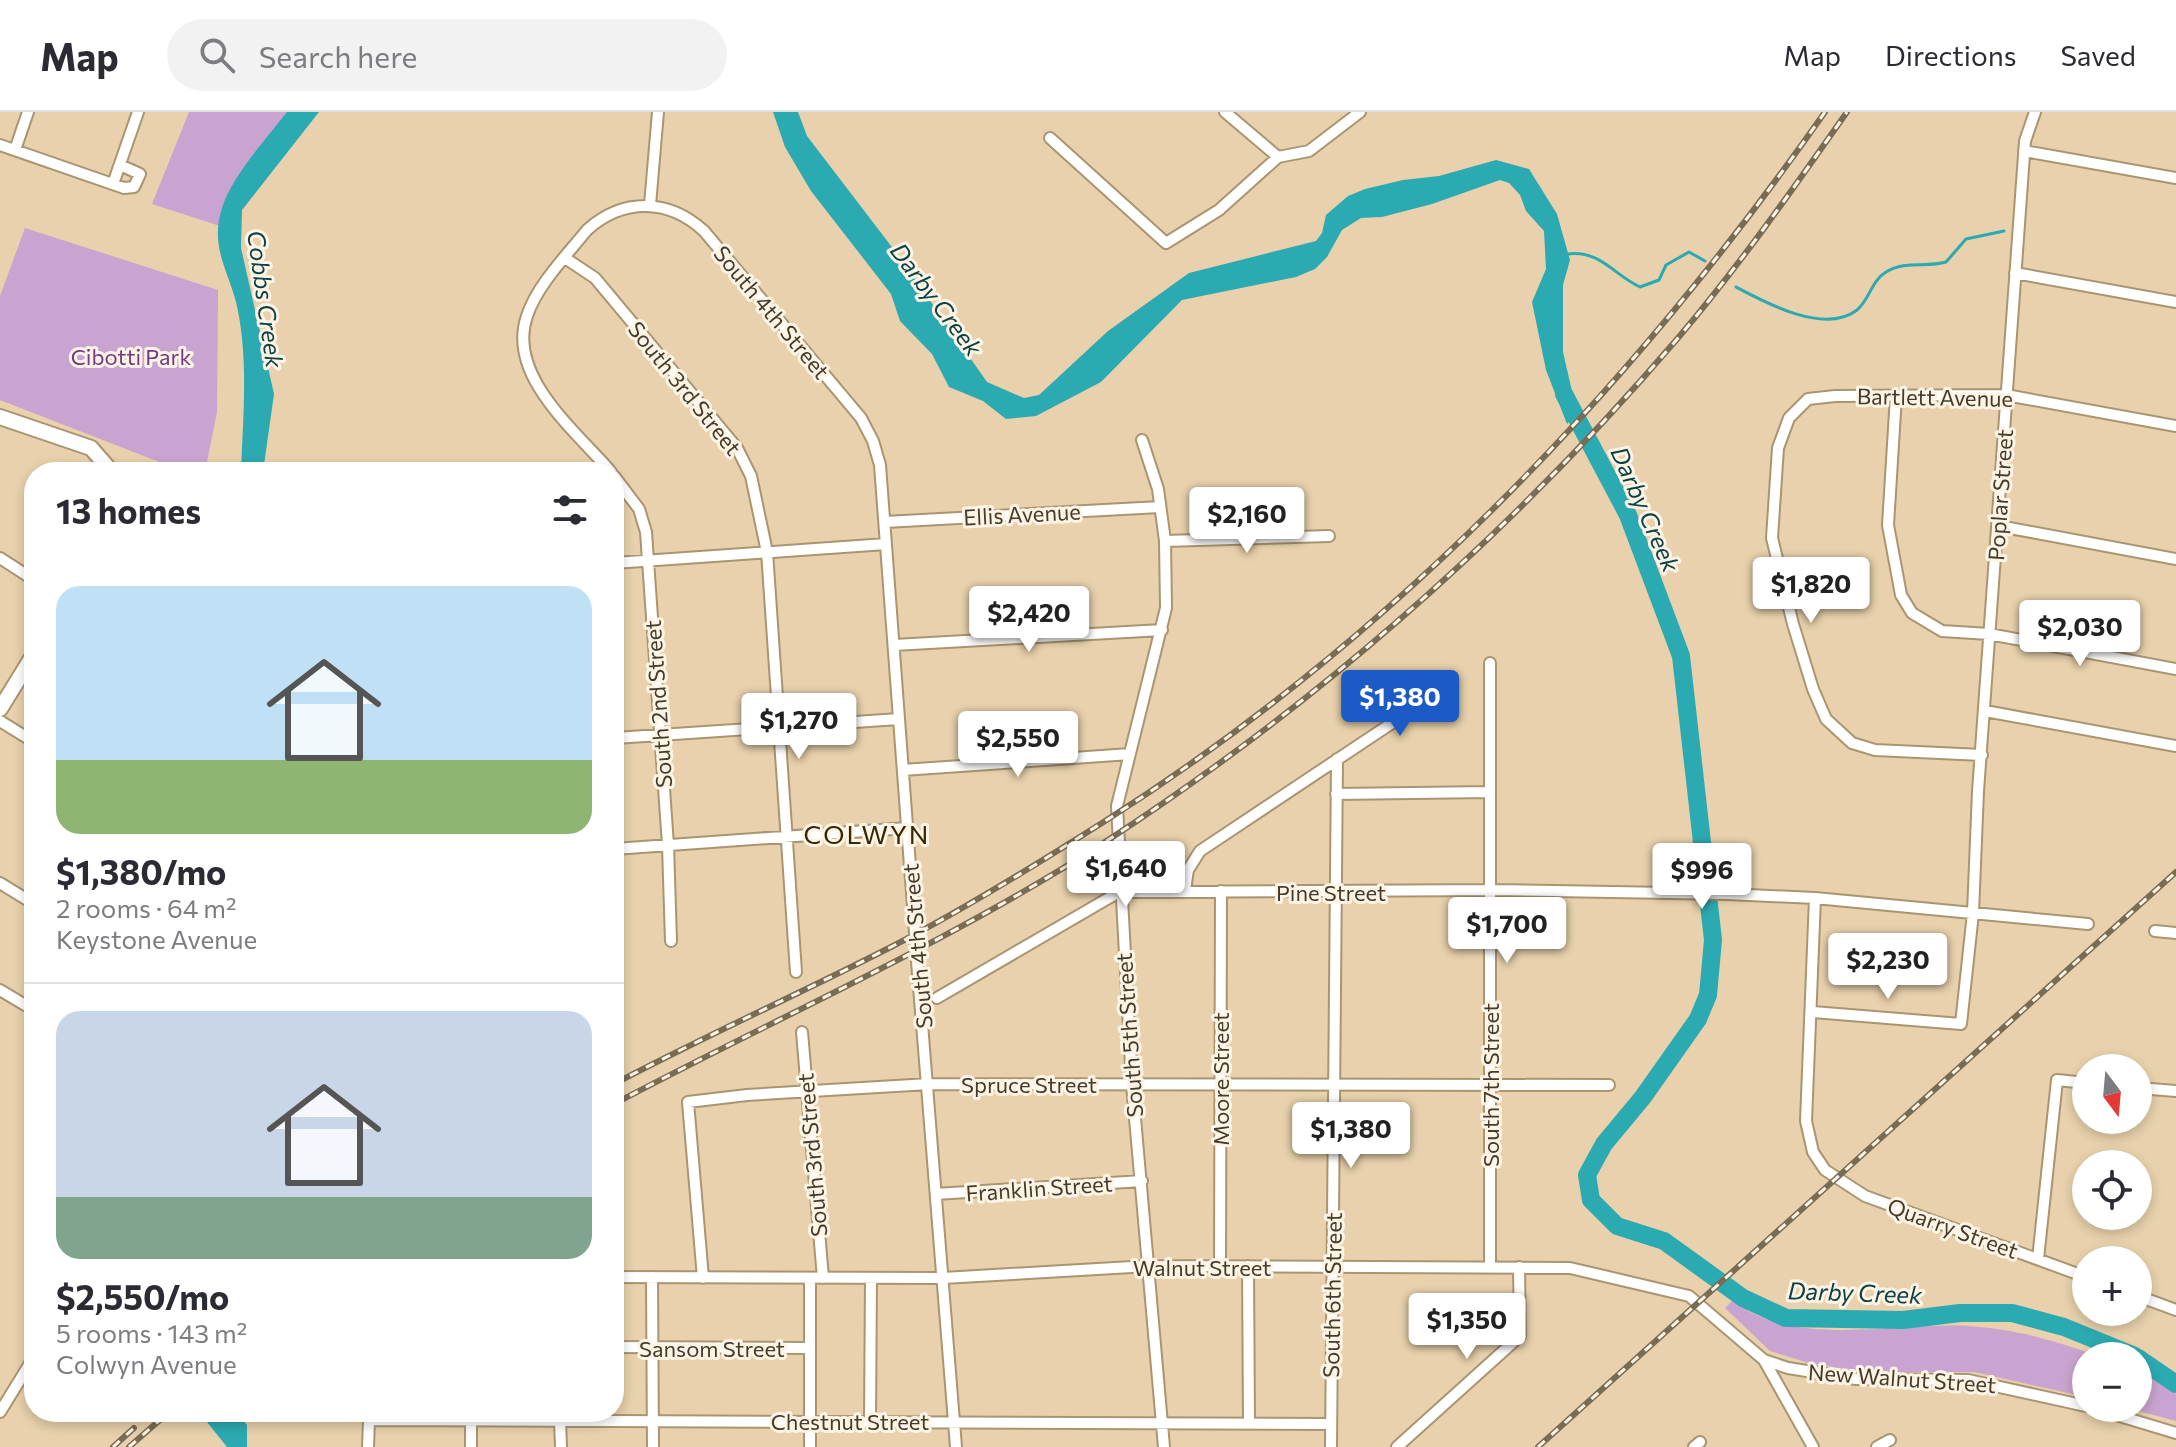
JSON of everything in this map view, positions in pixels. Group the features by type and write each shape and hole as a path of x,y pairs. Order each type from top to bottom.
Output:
{"street":[{"path":"15,150 28,112"},
{"path":"113,184 138,112"},
{"path":"565,258 599,219 623,208 650,205 658,112"},
{"path":"1225,112 1278,157"},
{"path":"1050,138 1166,243 1219,210 1278,157 1309,151 1360,112"},
{"name":"Poplar Street","path":"1813,1012 1961,1024 1973,913 1989,634 2024,151 2035,112"},
{"path":"0,145 130,189 139,182 136,170 120,165"},
{"path":"2024,151 2176,178"},
{"name":"South 4th Street","path":"650,205 685,216 704,231 861,418 878,455 956,1447"},
{"name":"South 2nd Street","path":"565,258 532,305 524,325 526,357 539,387 602,462"},
{"name":"South 3rd Street","path":"565,258 595,278 737,448 751,476 767,552 796,972"},
{"path":"2015,273 2176,302"},
{"name":"Bartlett Avenue","path":"1982,755 1875,750 1852,743 1826,719 1813,689 1793,624 1772,538 1778,448 1789,418 1808,399 1835,396 2006,395 2176,426"},
{"path":"1896,396 1888,525 1901,595 1912,613 1927,625 1942,631 1989,634 2176,669"},
{"path":"0,417 78,443 103,457 106,462"},
{"name":"South 5th Street","path":"1142,440 1154,471 1165,541 1166,608 1117,806 1119,892 1132,1084 1164,1447"},
{"name":"South 2nd Street","path":"624,491 642,516 648,560 668,845 671,941"},
{"name":"Ellis Avenue","path":"885,522 1160,507"},
{"path":"1999,526 2176,559"},
{"path":"1165,541 1329,536"},
{"path":"624,562 886,544"},
{"path":"0,558 24,574"},
{"path":"894,645 1162,630"},
{"name":"South 7th Street","path":"1490,663 1490,1267"},
{"path":"0,709 5,692 24,667"},
{"path":"1185,890 1188,870 1200,851 1410,711"},
{"path":"1985,711 2176,746"},
{"path":"624,737 899,719"},
{"path":"0,721 24,736"},
{"path":"903,770 1130,754"},
{"name":"South 6th Street","path":"1331,1447 1337,759"},
{"path":"1336,794 1490,792"},
{"path":"624,848 907,828"},
{"path":"0,883 24,898"},
{"name":"Pine Street","path":"937,998 1119,892 1490,890 1728,894 1815,898 2088,924"},
{"name":"Moore Street","path":"1220,1266 1221,891"},
{"path":"1813,1012 1815,898"},
{"path":"2155,931 2176,933"},
{"path":"0,990 24,1004"},
{"name":"Quarry Street","path":"1813,1012 1806,1121 1813,1152 1825,1170 1865,1196 2072,1272"},
{"name":"South 3rd Street","path":"802,1032 823,1278"},
{"path":"2038,1259 2057,1080 2072,1082"},
{"name":"Spruce Street","path":"703,1278 688,1102 929,1084 1334,1082 1609,1085"},
{"path":"2152,1089 2176,1091"},
{"name":"Franklin Street","path":"936,1194 1142,1181"},
{"name":"Walnut Street","path":"624,1277 943,1278 1149,1266 1570,1268 1689,1296 1764,1360"},
{"path":"1248,1266 1249,1423"},
{"path":"1397,1447 1520,1336 1519,1267"},
{"path":"652,1277 653,1447"},
{"path":"810,1278 810,1447"},
{"path":"870,1421 871,1278"},
{"path":"2152,1301 2176,1310"},
{"name":"Sansom Street","path":"624,1347 810,1348"},
{"path":"1764,1360 1813,1447"},
{"name":"New Walnut Street","path":"1764,1360 1788,1368 1856,1379 1992,1384 2072,1403"},
{"path":"0,1412 24,1373"},
{"name":"Chestnut Street","path":"624,1421 1331,1424"},
{"name":"Chestnut Street","path":"368,1447 369,1422"},
{"path":"471,1422 471,1447"},
{"path":"560,1422 561,1447"},
{"path":"2139,1422 2176,1433"},
{"path":"1877,1447 1890,1440"}],"green space":[{"path":"189,112 292,112 220,226 152,204"},
{"name":"Cibotti Park","path":"25,228 218,290 217,412 207,462 159,462 0,400 0,296"},
{"path":"1733,1300 1756,1315 1813,1329 1967,1326 2034,1336 2072,1347 2072,1394 1974,1372 1864,1372 1809,1363 1770,1351 1725,1308"},
{"path":"2152,1376 2176,1394 2176,1421 2152,1415"}],"water":[{"path":"287,112 319,112 242,210 241,248 274,394 264,462 241,462 243,344 236,302 221,256 218,234 227,196 251,158"},
{"path":"773,112 798,112 807,136 898,255 987,382 1024,398 1039,395 1108,331 1189,273 1316,241 1322,233 1326,215 1348,196 1365,189 1439,176 1496,160 1529,169 1557,214 1570,260 1563,285 1563,352 1577,413 1567,424 1546,370 1532,302 1546,269 1544,231 1526,211 1520,195 1509,183 1500,180 1432,204 1382,217 1361,218 1342,230 1327,257 1315,269 1296,277 1182,300 1101,382 1036,416 1006,419 983,401 949,387 932,354 900,321 891,294 811,191 785,147"},
{"path":"207,1422 245,1422 247,1447 227,1447"}],"waterway":[{"path":"1736,287 1796,314 1813,318 1844,317 1857,310 1877,280 1893,268 1946,262 1966,239 2004,231"},
{"path":"1568,254 1598,260 1640,287 1659,280 1666,265 1689,252 1705,261"},
{"name":"Darby Creek","path":"1564,394 1628,515 1681,656 1713,940 1708,995 1698,1019 1643,1097 1604,1144 1587,1175 1591,1200 1617,1226 1664,1241 1743,1298 1786,1318 1903,1320 1960,1313 2012,1313 2064,1327 2101,1342"},
{"name":"Darby Creek","path":"2152,1368 2176,1384"}],"railway":[{"path":"624,1079 891,947 998,887 1102,823 1208,751 1309,674 1406,591 1499,503 1587,411 1670,315 1750,215 1825,112"},
{"path":"624,1099 924,946 1046,879 1184,788 1337,673 1480,546 1614,410 1723,283 1847,112"},
{"path":"1538,1447 2176,872"},
{"path":"129,1447 158,1422"},
{"path":"113,1447 134,1428"}],"district":[{"name":"COLWYN","path":"867,833"}],"water label":[{"name":"Cobbs Creek","path":"266,299"}]}
